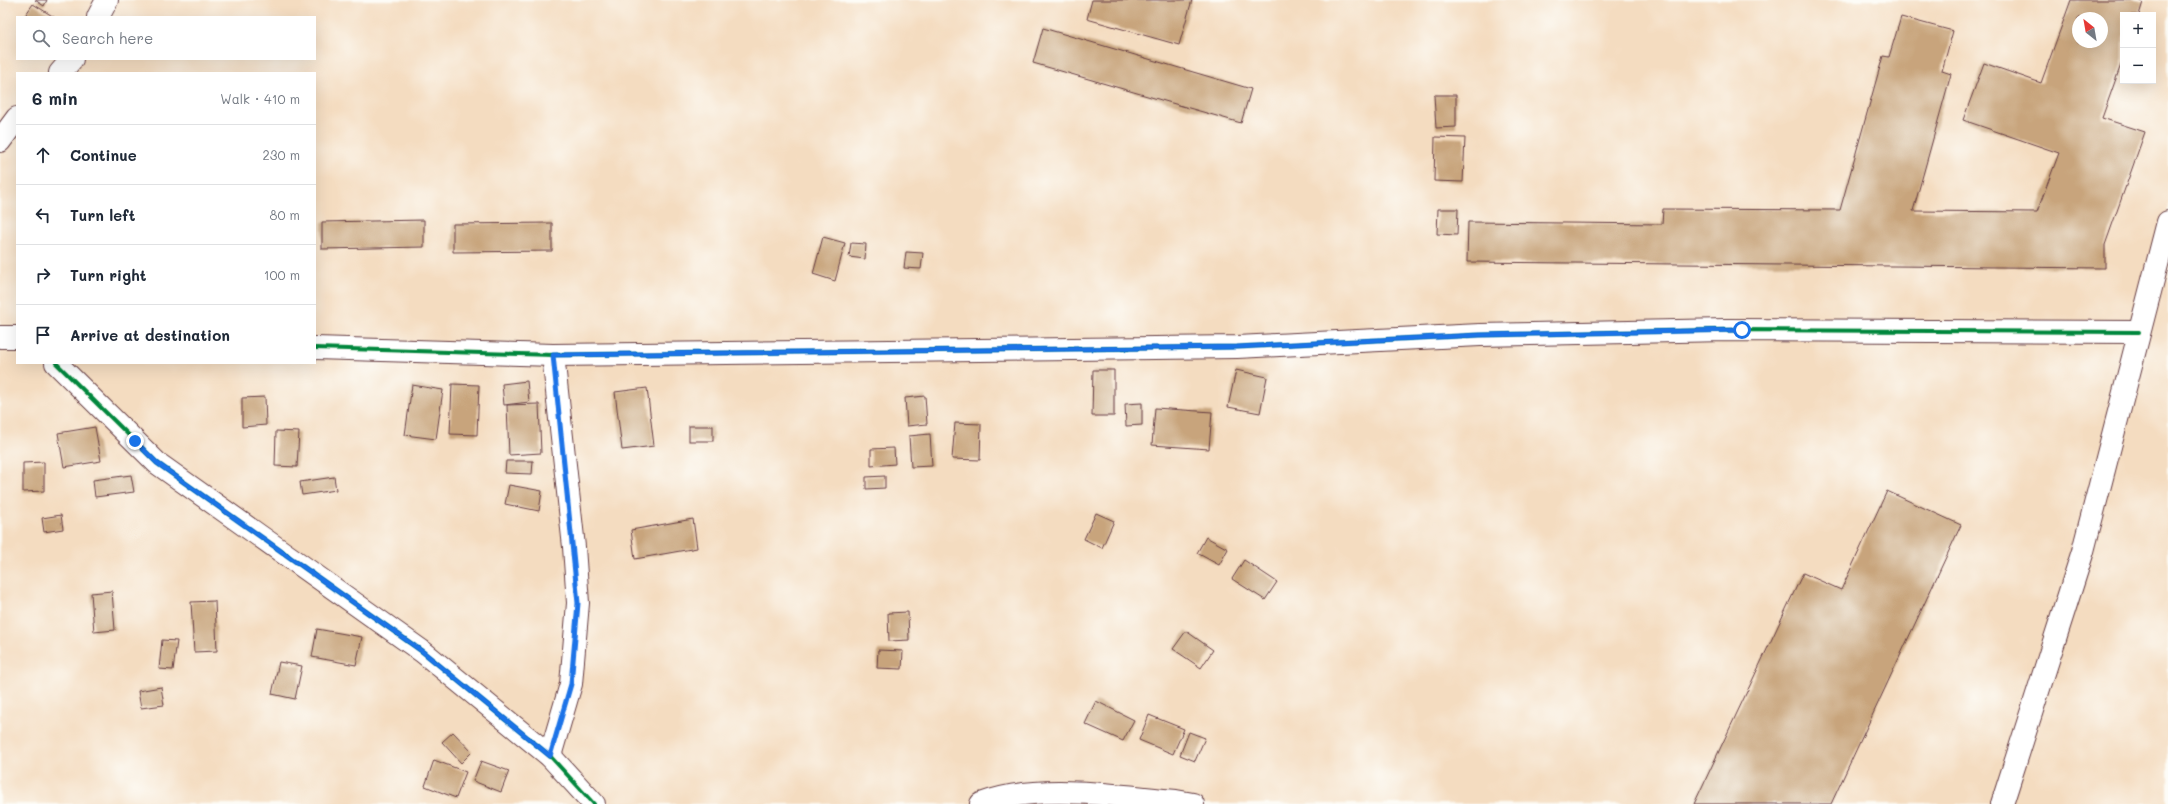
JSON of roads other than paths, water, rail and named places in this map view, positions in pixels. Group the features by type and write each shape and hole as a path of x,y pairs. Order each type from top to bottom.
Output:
{"street":[{"path":"99,16 107,0"},
{"path":"61,72 71,60"},
{"path":"0,141 16,119"},
{"path":"2002,804 2083,551 2114,436 2139,332 2168,222"},
{"path":"316,348 553,355 1237,347 1480,335 1718,330 2139,332"},
{"path":"0,336 16,337"},
{"path":"550,756 571,684 578,603 553,355"},
{"path":"57,364 157,463 423,652 550,756 594,804"},
{"path":"981,804 997,798 1065,791 1176,801 1193,804"}]}
